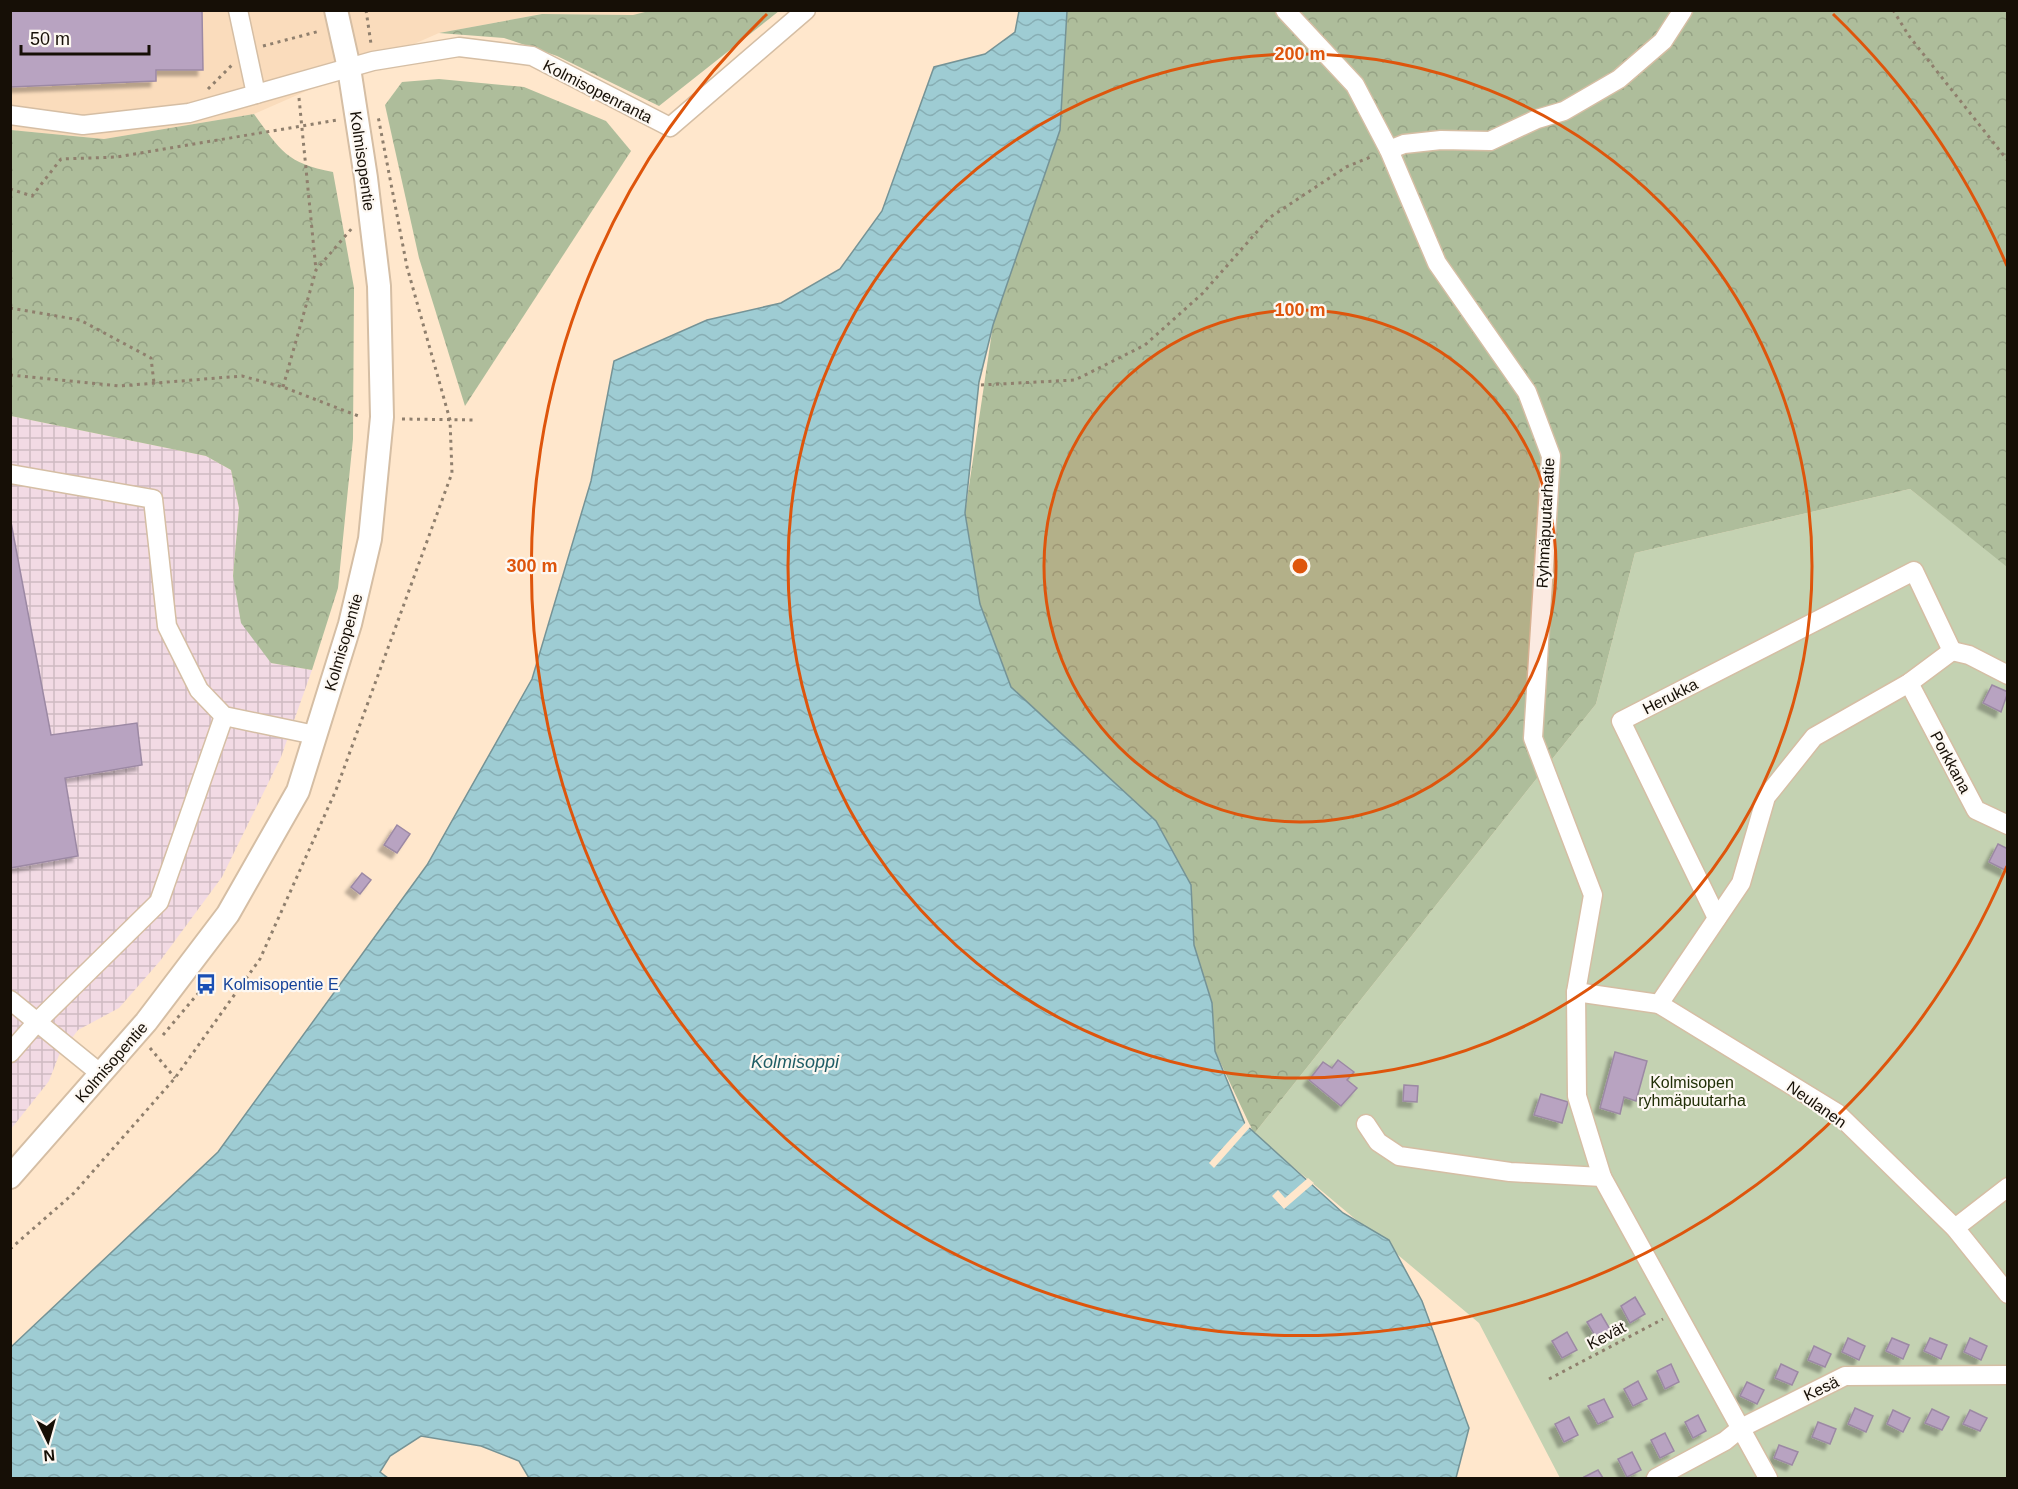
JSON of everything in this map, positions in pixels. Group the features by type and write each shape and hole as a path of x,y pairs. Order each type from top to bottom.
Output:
{"main road":[{"name":"Kolmisopentie","path":"10,1177 147,1022 228,914 298,791 350,624 370,539 382,417 379,286 370,208 367,115 349,68 338,18"}],"street":[{"path":"238,10 256,94"},
{"name":"Kolmisopenranta","path":"10,115 83,125 189,113 373,61 459,47 532,56 670,128 806,10"},
{"name":"Ryhmäpuutarhatie","path":"1285,10 1355,85 1389,150 1437,263 1527,392 1551,456 1533,738 1593,895 1576,992 1577,1096 1602,1177 1768,1479"},
{"path":"1389,150 1404,144 1441,140 1490,141 1537,119 1564,111 1619,78 1663,41 1683,10"},
{"path":"10,474 153,499 167,626 199,690 224,716 315,735"},
{"name":"Herukka","path":"1717,918 1621,721 1914,572 1952,651"},
{"path":"1659,1004 1741,883 1766,797 1814,738 1909,683 1952,651 1969,655 2007,675"},
{"name":"Porkkana","path":"1909,683 1976,810 2007,825"},
{"path":"10,1053 37,1022 159,902 224,716"},
{"name":"Neulanen","path":"1576,992 1659,1004 1837,1113 1955,1228 2007,1294"},
{"path":"10,1000 101,1074"},
{"path":"1366,1124 1378,1142 1400,1156 1510,1172 1602,1177"},
{"path":"1955,1228 2007,1187"},
{"name":"Kesä","path":"1656,1479 1725,1441 1741,1428 1845,1376 2007,1375"}],"path":[{"path":"366,10 373,61"},
{"path":"1893,10 1909,36 2007,161"},
{"path":"204,93 246,50 338,18 369,21"},
{"path":"283,387 316,270 297,82"},
{"path":"10,189 32,196 61,159 117,157 367,115 450,420 452,473"},
{"path":"981,385 1075,380 1144,345 1203,293 1269,218 1346,167 1389,150"},
{"path":"316,270 370,208"},
{"path":"10,308 80,320 151,358 154,383"},
{"path":"10,375 119,386 242,376 283,387 361,417"},
{"path":"402,419 475,420"},
{"path":"175,1078 149,1050 206,984"},
{"name":"Kevät","path":"1549,1378 1675,1312"}],"shaded area":[{"path":"10,11 653,11 633,15 542,14 439,33 254,114 104,139 11,130"},
{"path":"11,416 206,456 231,470 239,508 233,576 271,663 312,670 281,757 222,877 160,961 119,1008 78,1030 59,1055 49,1081 11,1129"}],"green space":[{"path":"653,10 779,11 659,106 557,56 504,38 439,33 542,14 633,15"},
{"path":"1067,11 2007,11 2007,567 1910,489 1635,553 1596,704 1254,1134 1215,1051 1212,1003 1194,945 1191,885 1011,687 980,604 965,513 993,325 1060,130"},
{"path":"439,79 524,87 606,121 631,151 465,406 419,258 385,105 402,82"},
{"path":"254,114 286,154 305,164 333,172 354,288 353,439 338,588 312,670 271,663 241,623 233,576 239,508 231,470 206,456 11,416 11,130 104,139"},
{"name":"Kolmisopen ryhmäpuutarha","path":"1910,489 2007,566 2007,1478 1560,1478 1479,1323 1254,1134 1596,704 1635,553"}],"water":[{"name":"Kolmisoppi","path":"1019,11 1067,11 1060,130 993,325 979,382 965,513 980,604 1011,687 1156,821 1191,885 1194,945 1212,1003 1215,1051 1245,1124 1343,1213 1389,1240 1422,1301 1469,1428 1456,1478 529,1478 519,1461 481,1446 421,1436 390,1456 380,1472 388,1478 11,1478 11,1347 218,1152 427,865 532,679 591,481 614,361 707,320 781,303 840,269 882,211 934,67 985,54 1015,32"}],"pier":[{"path":"1246,1122 1251,1126 1214,1168 1209,1163"},
{"path":"1308,1178 1314,1183 1284,1209 1272,1196 1278,1190 1285,1198"}],"building":[{"path":"10,10 202,10 203,70 156,70 156,81 10,87"},
{"path":"10,517 51,735 137,723 142,765 65,778 78,856 10,868"},
{"path":"1992,685 2008,692 2001,712 1983,703"},
{"path":"397,825 410,834 397,853 384,845"},
{"path":"1998,844 2008,849 2007,871 1989,862"},
{"path":"362,873 371,880 360,894 351,887"},
{"path":"1615,1052 1647,1061 1636,1101 1624,1097 1620,1114 1600,1108"},
{"path":"1338,1060 1354,1072 1347,1080 1357,1088 1341,1106 1309,1080 1323,1062 1332,1068"},
{"path":"1404,1085 1418,1086 1417,1102 1403,1101"},
{"path":"1541,1094 1568,1102 1562,1123 1534,1115"},
{"path":"1635,1297 1645,1314 1630,1323 1621,1306"},
{"path":"1601,1314 1611,1331 1597,1339 1587,1322"},
{"path":"1567,1332 1577,1350 1562,1358 1552,1341"},
{"path":"1848,1338 1865,1346 1859,1360 1842,1352"},
{"path":"1892,1338 1909,1345 1903,1359 1886,1351"},
{"path":"1930,1338 1947,1345 1941,1359 1924,1351"},
{"path":"1970,1338 1987,1346 1981,1360 1964,1352"},
{"path":"1814,1346 1831,1354 1825,1367 1808,1360"},
{"path":"1671,1364 1679,1382 1665,1389 1657,1371"},
{"path":"1781,1364 1798,1372 1792,1385 1775,1378"},
{"path":"1638,1381 1647,1399 1633,1406 1624,1389"},
{"path":"1747,1382 1764,1390 1757,1404 1740,1396"},
{"path":"1604,1399 1613,1417 1598,1424 1588,1406"},
{"path":"1855,1408 1873,1416 1866,1432 1848,1424"},
{"path":"1932,1409 1949,1417 1942,1430 1925,1423"},
{"path":"1893,1410 1910,1418 1903,1432 1887,1424"},
{"path":"1970,1410 1987,1418 1980,1431 1963,1424"},
{"path":"1698,1415 1706,1431 1693,1438 1685,1422"},
{"path":"1569,1417 1578,1435 1564,1442 1555,1424"},
{"path":"1818,1422 1836,1429 1830,1444 1812,1437"},
{"path":"1665,1433 1674,1451 1660,1458 1651,1440"},
{"path":"1779,1445 1798,1452 1792,1465 1774,1458"},
{"path":"1632,1452 1641,1470 1627,1477 1618,1459"},
{"path":"1598,1470 1603,1478 1584,1477"}],"place":[{"name":"Kolmisopentie E","path":"206,984"}]}
